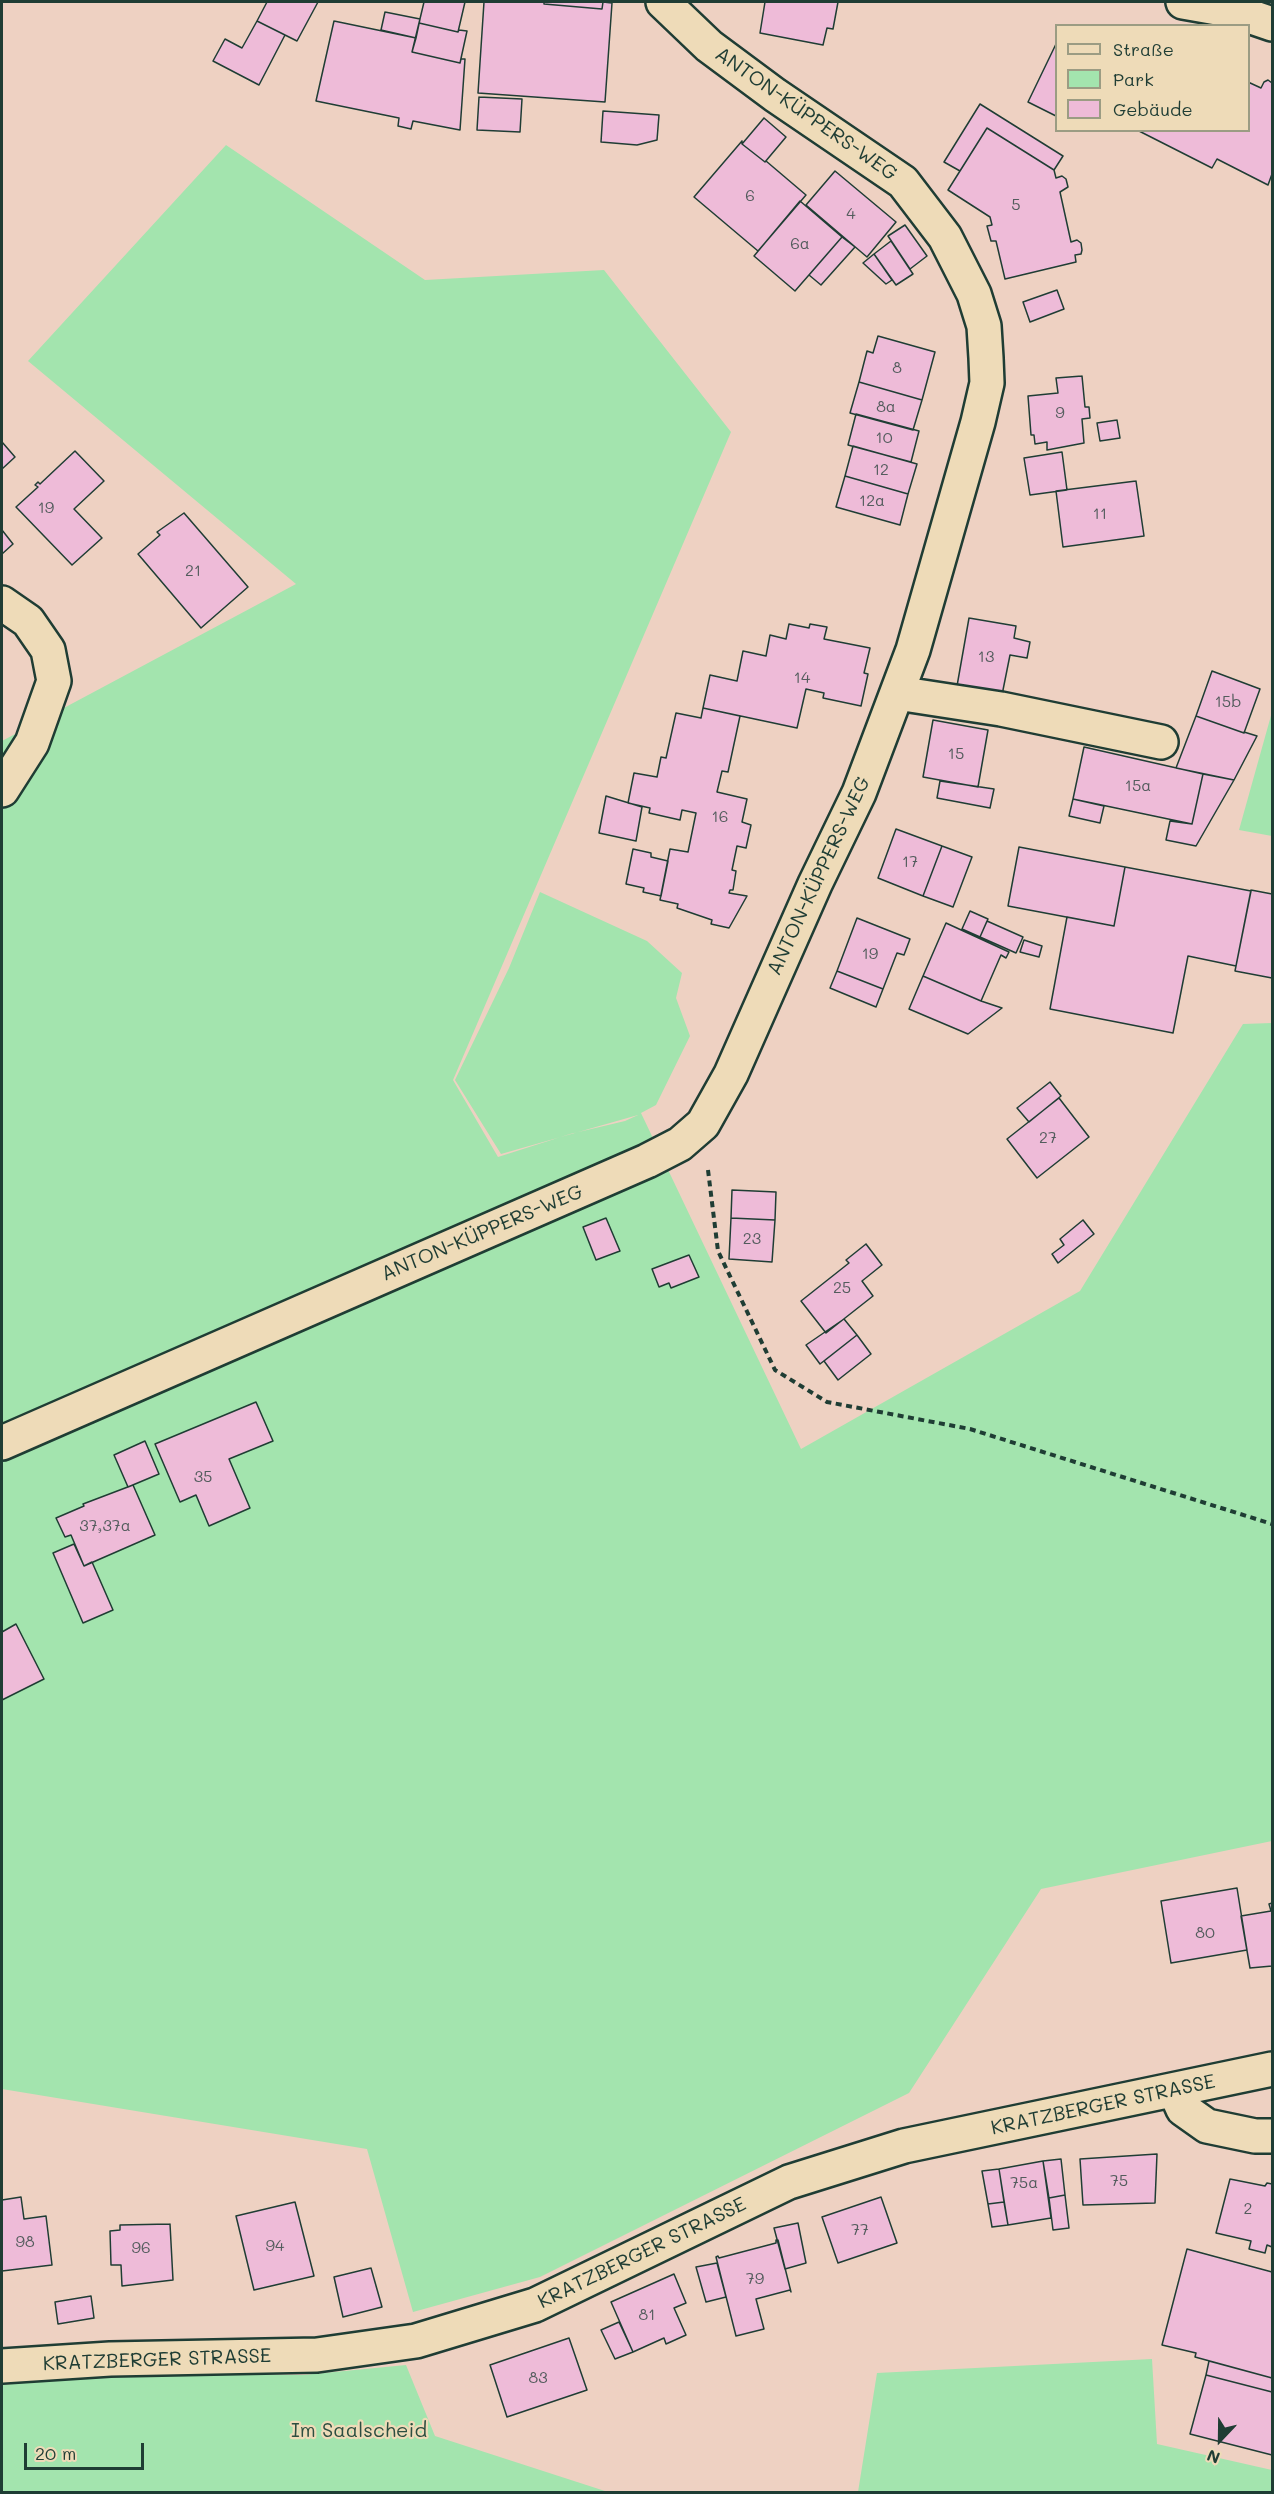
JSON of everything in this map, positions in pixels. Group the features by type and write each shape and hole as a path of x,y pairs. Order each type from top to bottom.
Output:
{"street":[{"name":"ANTON-KÜPPERS-WEG","path":"2,1443 647,1161 680,1144 703,1124 731,1074 815,884 859,793 913,650 987,383 984,326 974,294 945,237 903,182 775,95 718,53 663,2"},
{"path":"1183,2 1234,11 1272,24"},
{"path":"2,603 28,621 48,650 54,681 32,743 2,790"},
{"path":"897,693 1002,710 1161,742"},
{"name":"KRATZBERGER STRASSE","path":"2,2366 110,2359 317,2355 416,2341 535,2305 789,2182 904,2146 1272,2069"},
{"path":"1174,2091 1183,2109 1207,2126 1256,2136 1272,2136"}],"path":[{"path":"703,1124 718,1251 775,1370 826,1402 970,1429 1272,1524"}],"green space":[{"path":"226,145 425,280 604,270 731,432 453,1080 498,1157 560,1137 501,1154 455,1080 509,968 540,892 647,941 682,973 676,998 690,1036 656,1105 641,1113 801,1449 1080,1291 1243,1024 1272,1023 1272,1841 1041,1889 909,2093 540,2277 413,2312 367,2149 2,2089 2,741 296,584 28,361","holes":["638,1115 625,1121 577,1132"]},
{"path":"1272,712 1272,836 1239,830"},
{"path":"1152,2359 1157,2444 1272,2470 1272,2492 858,2492 877,2373"},
{"name":"Im Saalscheid","path":"406,2365 435,2436 608,2492 2,2492 2,2385 110,2373 303,2375"}],"building":[{"path":"267,2 318,2 297,41 257,21"},
{"path":"424,2 465,2 458,32 419,23"},
{"path":"484,2 544,2 544,4 602,9 603,2 612,3 605,102 478,93"},
{"path":"544,2 603,2 602,9 544,4"},
{"path":"765,2 838,2 833,29 827,28 823,45 760,33"},
{"path":"385,12 420,19 416,38 381,30"},
{"path":"257,21 285,35 259,85 213,61 225,39 242,48"},
{"path":"334,21 416,38 412,52 460,63 461,59 465,59 460,130 413,121 411,129 398,126 399,118 316,101"},
{"path":"419,23 458,32 459,30 467,31 460,63 412,52"},
{"path":"1055,46 1055,116 1028,102"},
{"path":"1268,80 1272,83 1272,174 1268,185 1217,159 1212,168 1141,132 1250,132 1250,83 1261,88"},
{"path":"479,97 522,99 520,132 477,130"},
{"path":"980,104 1063,156 1054,170 987,128 960,171 944,162"},
{"path":"603,111 659,115 657,140 637,145 601,142"},
{"path":"764,118 786,137 765,162 742,144"},
{"path":"987,128 1054,170 1056,178 1062,176 1066,179 1068,187 1060,192 1071,242 1077,240 1081,243 1081,254 1075,255 1076,262 1005,279 996,241 991,241 987,226 992,225 990,217 948,190"},
{"path":"742,141 742,144 806,195 758,251 694,197"},
{"path":"835,171 896,222 867,257 806,205"},
{"path":"800,201 842,237 795,291 754,256"},
{"path":"905,225 927,256 910,269 888,236"},
{"path":"842,237 855,247 821,285 809,275"},
{"path":"891,241 913,274 896,285 874,254"},
{"path":"874,254 892,280 886,284 863,263"},
{"path":"1057,290 1064,309 1030,322 1023,302"},
{"path":"878,336 935,352 922,400 859,382 867,351 873,353"},
{"path":"1082,376 1085,407 1089,407 1090,418 1082,419 1084,443 1047,450 1047,442 1035,444 1034,435 1031,435 1028,396 1058,393 1056,378"},
{"path":"859,382 922,400 913,430 850,413"},
{"path":"856,414 919,431 911,462 848,445"},
{"path":"1117,420 1120,438 1100,441 1097,423"},
{"path":"2,442 15,457 2,469"},
{"path":"853,446 917,464 908,494 845,476"},
{"path":"75,451 104,481 74,509 102,538 72,565 16,507 38,487 35,485 38,482 40,484"},
{"path":"1062,452 1067,490 1030,495 1024,458"},
{"path":"845,476 908,494 900,525 836,507"},
{"path":"1136,481 1144,536 1063,547 1056,491"},
{"path":"184,513 248,587 201,628 138,554 160,535 157,532"},
{"path":"2,530 13,544 2,554"},
{"path":"969,618 1016,626 1014,638 1030,642 1027,658 1010,655 1002,695 957,686"},
{"path":"789,624 809,628 810,624 827,627 824,639 870,648 864,673 868,674 861,706 823,698 824,693 806,689 797,728 703,708 710,675 737,681 743,651 766,656 770,635 786,639"},
{"path":"1212,671 1260,689 1244,733 1196,716"},
{"path":"703,708 740,716 728,772 722,771 717,792 747,799 742,822 751,825 746,848 737,846 732,870 736,871 733,890 729,893 747,896 729,928 711,924 712,920 677,908 678,904 660,900 670,849 688,852 696,813 682,810 680,820 649,813 650,808 628,803 634,773 657,777 661,757 666,758 676,713 701,718"},
{"path":"1196,716 1257,736 1234,780 1176,768"},
{"path":"933,720 988,730 978,787 923,777"},
{"path":"1084,747 1203,774 1192,824 1073,799"},
{"path":"1203,774 1234,780 1196,846 1166,840 1170,821 1192,824"},
{"path":"940,781 994,789 990,808 937,798"},
{"path":"606,796 642,807 636,841 599,833"},
{"path":"1073,799 1104,806 1100,823 1069,816"},
{"path":"896,829 942,846 923,896 878,878"},
{"path":"942,846 972,857 953,907 923,896"},
{"path":"1019,847 1125,867 1114,926 1008,906"},
{"path":"633,849 651,853 651,857 668,861 661,896 643,892 644,888 626,884"},
{"path":"1125,867 1251,891 1236,966 1188,956 1173,1033 1050,1009 1067,917 1114,926"},
{"path":"1251,890 1272,894 1272,978 1235,971"},
{"path":"970,911 988,919 980,937 962,929"},
{"path":"857,918 910,939 904,955 897,953 883,989 837,971"},
{"path":"987,921 1023,937 1016,953 980,937"},
{"path":"946,923 1009,952 1006,958 1001,955 981,1001 923,976"},
{"path":"1024,940 1042,946 1039,957 1020,952"},
{"path":"837,971 883,989 876,1007 830,988"},
{"path":"923,976 1002,1008 968,1034 909,1009"},
{"path":"1050,1082 1061,1096 1029,1122 1017,1108"},
{"path":"1059,1098 1089,1137 1037,1178 1007,1139"},
{"path":"732,1190 776,1192 775,1220 731,1218"},
{"path":"606,1218 620,1251 596,1260 583,1227"},
{"path":"731,1218 775,1220 772,1262 729,1259"},
{"path":"1083,1220 1094,1234 1058,1263 1052,1254 1064,1245 1060,1239"},
{"path":"866,1244 882,1265 862,1281 873,1296 826,1333 801,1301 849,1263 846,1260"},
{"path":"689,1255 699,1277 671,1288 669,1283 659,1287 652,1269"},
{"path":"844,1319 857,1335 820,1364 806,1345"},
{"path":"857,1335 871,1354 838,1380 824,1361"},
{"path":"256,1402 273,1441 229,1459 250,1508 209,1526 196,1495 180,1502 155,1444"},
{"path":"145,1441 159,1474 128,1487 114,1455"},
{"path":"133,1485 155,1535 84,1566 71,1535 65,1537 56,1518 84,1506 83,1504"},
{"path":"74,1544 84,1566 92,1562 113,1610 83,1623 53,1553"},
{"path":"16,1624 44,1679 2,1700 2,1632"},
{"path":"1237,1888 1247,1950 1171,1963 1161,1901"},
{"path":"1272,1903 1272,1966 1250,1968 1241,1916 1271,1911 1269,1904"},
{"path":"1157,2154 1155,2203 1083,2205 1080,2159"},
{"path":"1061,2159 1065,2195 1049,2198 1043,2161"},
{"path":"1043,2161 1051,2218 1008,2225 999,2169"},
{"path":"999,2169 1004,2202 988,2204 982,2171"},
{"path":"1230,2179 1265,2186 1267,2183 1272,2184 1272,2247 1267,2245 1265,2253 1249,2249 1251,2241 1216,2233"},
{"path":"1065,2195 1069,2228 1053,2230 1049,2198"},
{"path":"21,2197 24,2219 46,2216 52,2265 2,2271 2,2200"},
{"path":"881,2197 897,2243 838,2263 822,2217"},
{"path":"295,2202 314,2276 254,2290 236,2216"},
{"path":"1004,2202 1008,2225 992,2227 988,2204"},
{"path":"798,2223 806,2263 785,2269 774,2228"},
{"path":"170,2224 173,2280 122,2286 121,2265 111,2265 110,2231 120,2230 120,2225"},
{"path":"778,2240 791,2292 790,2290 756,2299 764,2329 736,2336 716,2257 776,2243"},
{"path":"1187,2249 1272,2272 1272,2378 1195,2357 1196,2353 1162,2345"},
{"path":"717,2263 726,2297 706,2302 696,2267"},
{"path":"371,2268 382,2307 343,2317 334,2277"},
{"path":"674,2274 686,2303 674,2308 686,2335 666,2344 664,2338 633,2352 611,2302"},
{"path":"91,2296 94,2318 58,2324 55,2302"},
{"path":"619,2322 633,2352 615,2359 601,2330"},
{"path":"569,2338 587,2390 507,2417 490,2365"},
{"path":"1209,2361 1272,2378 1272,2392 1206,2375"},
{"path":"1206,2375 1272,2392 1272,2455 1190,2434"}]}
